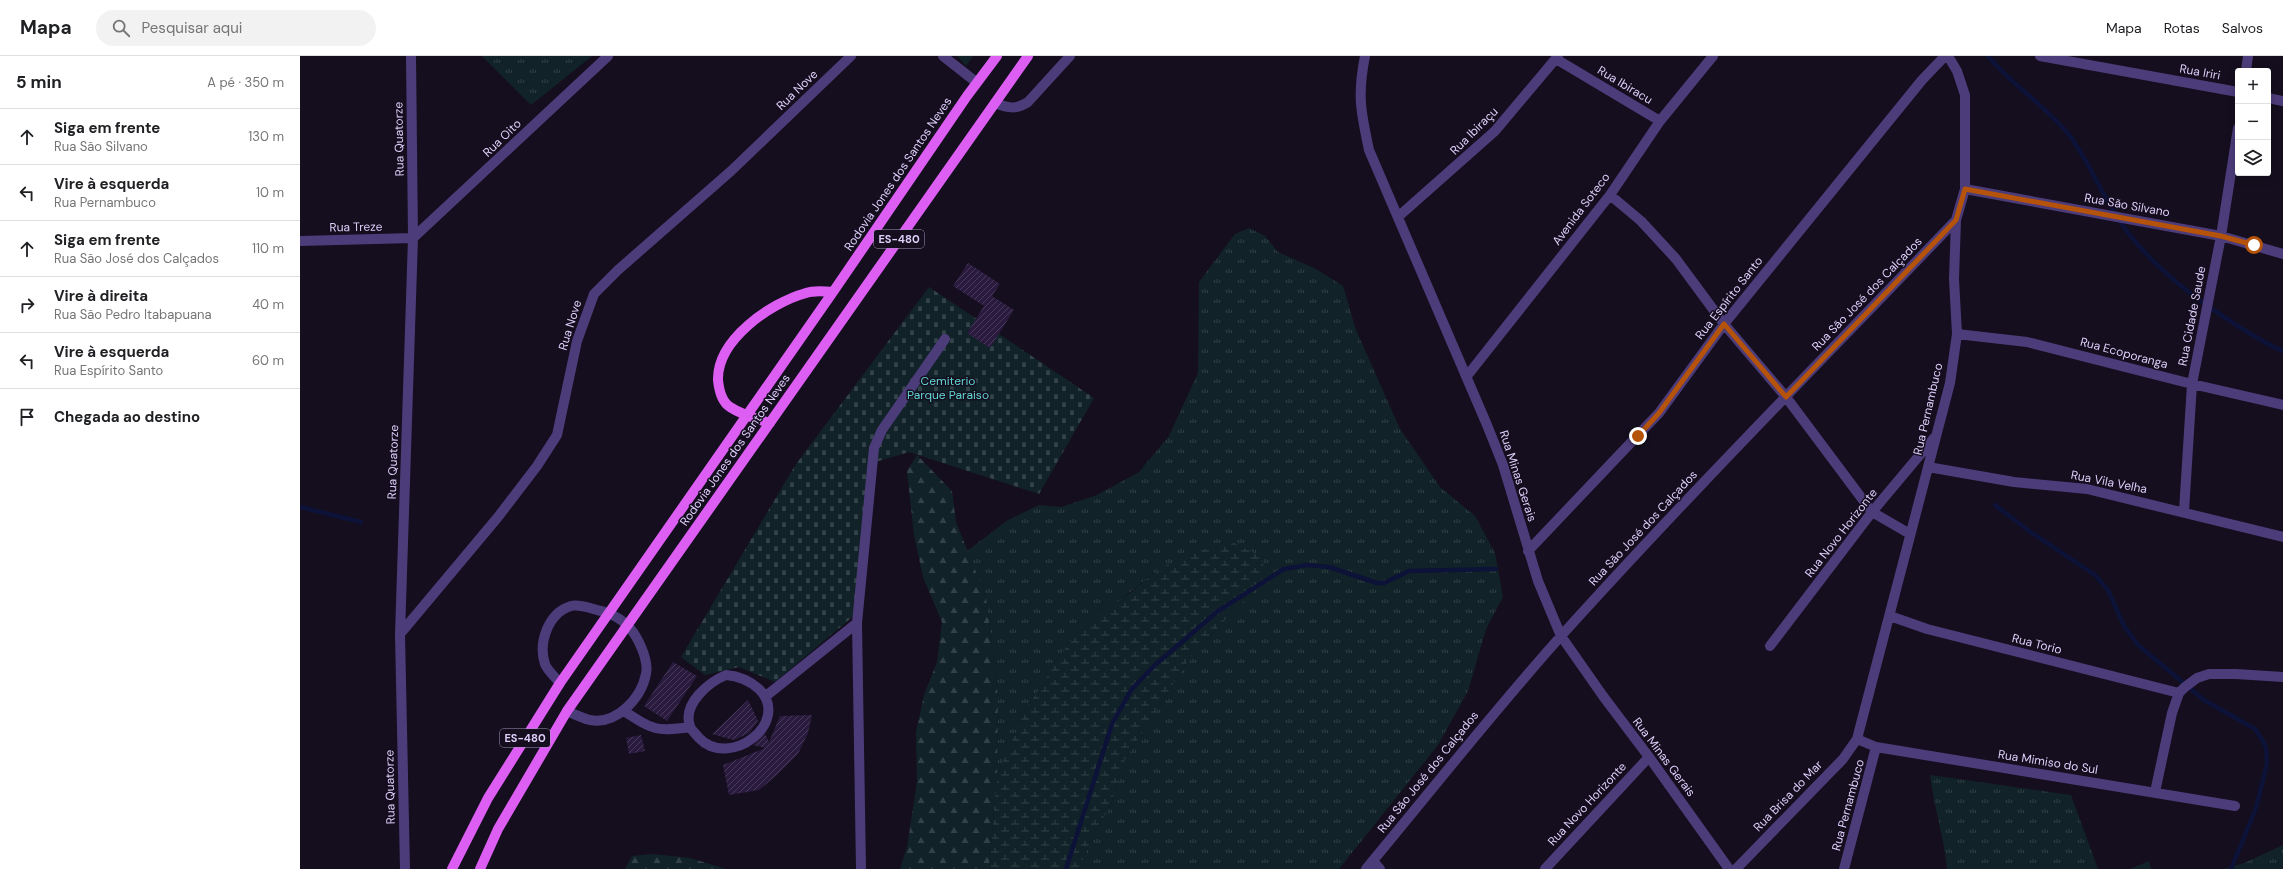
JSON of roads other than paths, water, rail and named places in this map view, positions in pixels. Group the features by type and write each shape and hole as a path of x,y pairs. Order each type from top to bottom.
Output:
{"main road":[{"name":"Rodovia Jones dos Santos Neves","path":"452,869 488,798 560,682 607,612 833,292 976,82 997,56"},
{"name":"Rodovia Jones dos Santos Neves","path":"480,869 498,829 567,711 1028,56"},
{"path":"770,423 746,415 729,407 724,400 718,386 718,372 728,346 760,317 789,299 807,292 833,292"}],"street":[{"name":"Rua Quatorze","path":"405,869 400,634 413,238 411,56"},
{"name":"Rua Oito","path":"413,238 608,56"},
{"name":"Rua Nove","path":"400,634 498,517 537,466 557,435 564,409 577,341 594,294 618,270 731,171 851,56"},
{"path":"943,56 976,82"},
{"path":"995,103 1014,109 1021,107 1028,102 1070,56"},
{"name":"Rua Minas Gerais","path":"1365,56 1360,95 1363,122 1369,150 1399,216 1467,376 1503,466 1528,551 1546,602 1561,636 1729,869"},
{"name":"Avenida Soteco","path":"1467,376 1610,195 1660,121 1713,56"},
{"name":"Rua Pernambuco","path":"1857,739 1950,384 1957,334 1954,279 1956,220 1965,189 1965,95 1957,71 1946,56"},
{"name":"Rua Espírito Santo","path":"1528,551 1659,413 1724,324 1922,80 1946,56"},
{"name":"Rua Iriri","path":"2040,56 2235,91"},
{"path":"2246,68 2248,56"},
{"name":"Rua Ibiraçu","path":"1399,216 1495,131 1557,57"},
{"name":"Rua Ibiracu","path":"1557,57 1660,121"},
{"path":"2271,99 2283,101"},
{"name":"Rua Cidade Saude","path":"2184,511 2192,384 2221,236 2236,140"},
{"name":"Rua São Silvano","path":"1965,189 2221,236 2283,254"},
{"path":"1610,195 1660,240 1724,324 1786,397 1872,512 1910,534"},
{"name":"Rua São José dos Calçados","path":"1366,869 1476,733 1561,636 1737,446 1956,220"},
{"name":"Rua Treze","path":"300,241 413,238"},
{"name":"Rua Ecoporanga","path":"1957,334 2026,342 2192,384 2283,405"},
{"path":"861,869 857,623 874,448 882,430 945,339"},
{"name":"Rua Novo Horizonte","path":"1770,646 1872,512 1935,437"},
{"name":"Rua Vila Velha","path":"1928,467 2014,482 2088,488 2283,537"},
{"path":"560,682 545,666 542,653 542,644 551,621 564,608 574,605 607,612 628,626 644,657 646,674 638,692 624,711 609,719 590,720 567,711"},
{"name":"Rua Torio","path":"1890,616 1942,633 2178,693"},
{"path":"766,696 857,623"},
{"path":"2155,792 2178,693 2197,678 2209,674 2283,677"},
{"path":"726,675 742,678 755,685 766,696 769,709 763,728 744,744 727,749 710,746 690,727 688,719 694,702 709,683 718,678 726,675"},
{"path":"624,711 641,723 664,731 690,727"},
{"name":"Rua Mimiso do Sul","path":"1857,739 1876,747 2235,806"},
{"name":"Rua Brisa do Mar","path":"1736,869 1843,759 1857,739"},
{"name":"Rua Pernambuco","path":"1844,869 1876,747"},
{"name":"Rua Novo Horizonte","path":"1545,869 1649,757"},
{"path":"1373,861 1380,869"}],"waterway":[{"path":"1988,56 2008,77 2051,115 2070,136 2119,220 2144,251 2172,279 2204,304 2260,340 2283,351"},
{"path":"1995,505 2029,531 2095,575 2108,590 2124,626 2138,645 2204,700 2255,729 2263,741 2266,748 2267,764 2256,808 2231,869"},
{"path":"300,507 361,522"},
{"path":"1066,869 1112,724 1131,690 1155,665 1218,611 1284,569 1307,565 1329,567 1377,583 1384,583 1409,571 1496,569"}],"park label":[{"name":"Cemiterio Parque Paraiso","path":"948,388"}]}
